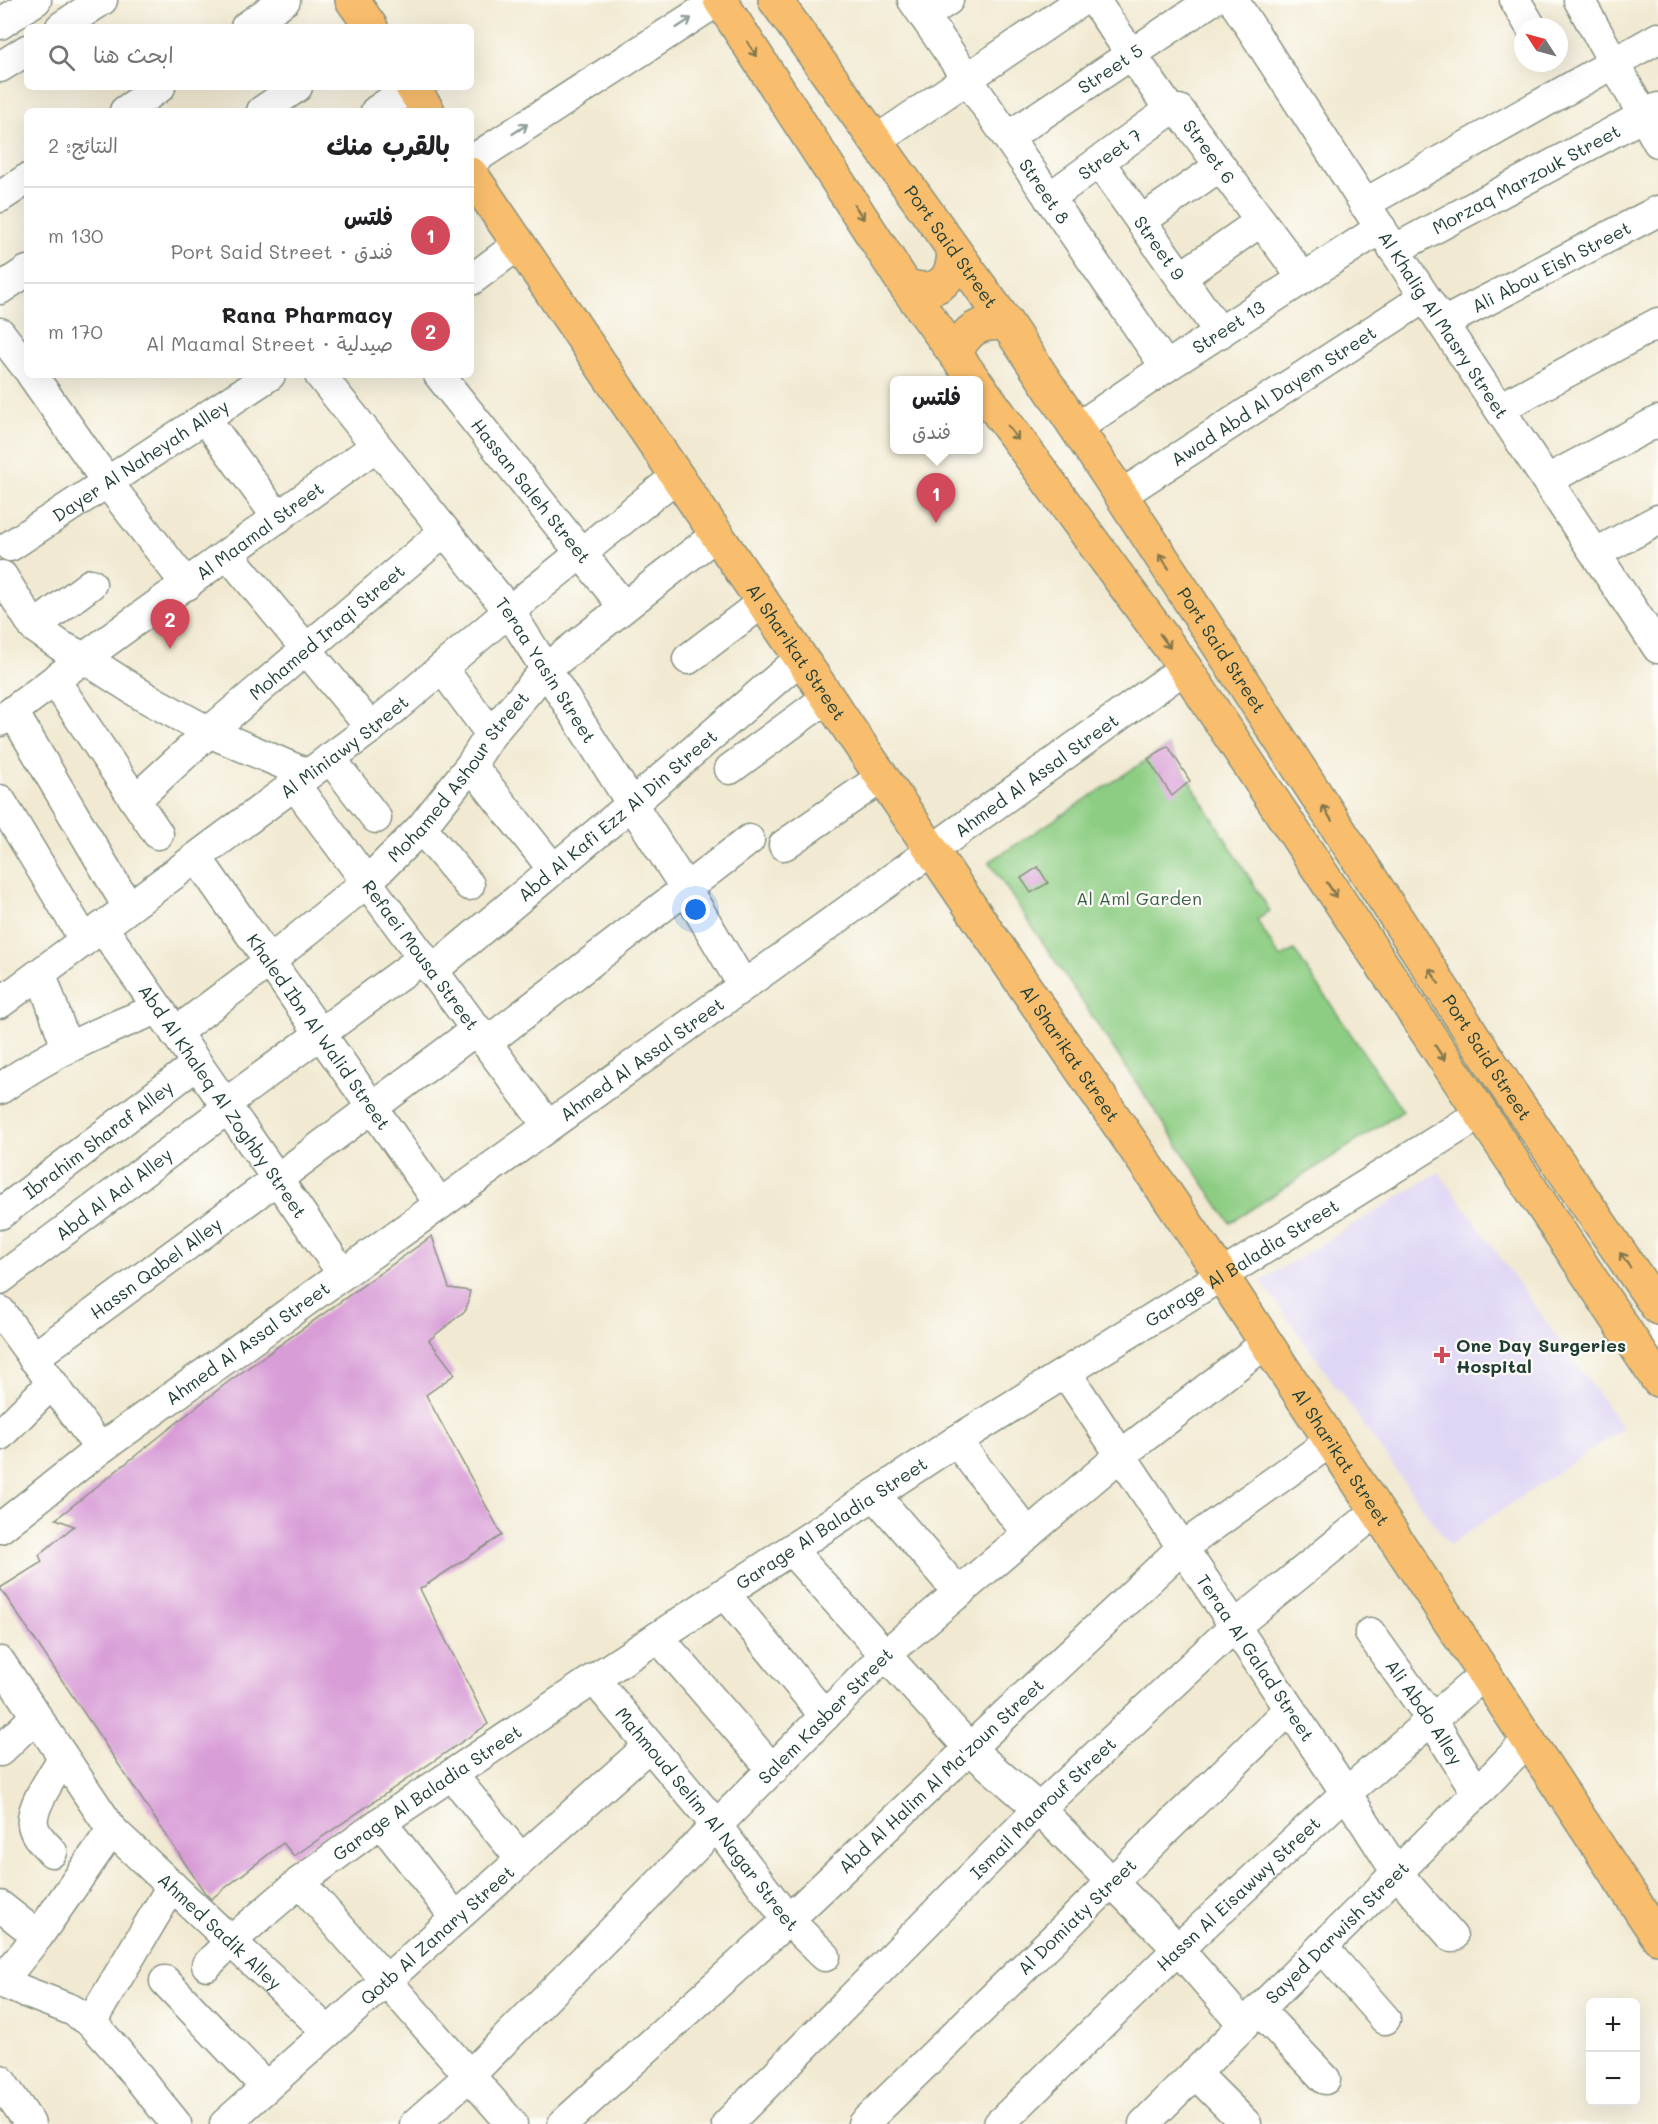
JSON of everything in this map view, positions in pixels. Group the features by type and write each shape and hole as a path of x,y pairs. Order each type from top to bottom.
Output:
{"main road":[{"path":"352,0 369,24"},
{"path":"719,0 905,285 970,376"},
{"name":"Port Said Street","path":"775,0 1007,324 1511,1094 1658,1308"},
{"path":"413,90 426,108"},
{"name":"Al Sharikat Street","path":"474,185 480,208 519,244 1222,1276 1658,1937"},
{"path":"905,285 919,290 934,288 947,279 954,266 954,251"},
{"path":"955,354 962,339 975,328 991,322 1007,324"},
{"name":"Port Said Street","path":"983,393 1185,668 1658,1380"}],"street":[{"path":"0,24 36,0"},
{"path":"65,19 102,0"},
{"path":"250,24 285,0"},
{"path":"474,159 719,0"},
{"path":"918,8 948,0"},
{"path":"876,141 1082,0"},
{"name":"Street 6","path":"1094,0 1170,110 1179,110 1303,278"},
{"name":"Street 5","path":"1008,137 1212,0"},
{"name":"Al Khalig Al Masry Street","path":"1233,0 1364,204 1658,648"},
{"path":"1515,0 1526,18"},
{"path":"1579,0 1614,63 1651,112 1658,142"},
{"name":"Street 8","path":"918,8 1166,367"},
{"path":"1364,204 1658,38"},
{"path":"0,68 24,52"},
{"path":"126,104 154,90"},
{"path":"266,108 293,90"},
{"path":"380,108 407,90"},
{"name":"Street 7","path":"1049,198 1170,110"},
{"name":"Morzaq Marzouk Street","path":"1388,239 1651,112"},
{"name":"Street 9","path":"1099,162 1220,333"},
{"path":"1141,221 1220,166"},
{"path":"0,197 24,181"},
{"name":"Ali Abou Eish Street","path":"1443,323 1658,211"},
{"path":"1181,277 1261,221"},
{"name":"Street 13","path":"1077,428 1303,278 1388,239"},
{"path":"474,278 519,244"},
{"path":"0,289 24,273"},
{"name":"Awad Abd Al Dayem Street","path":"1121,495 1425,297"},
{"path":"1500,408 1658,323"},
{"path":"0,333 21,365"},
{"path":"31,378 187,585"},
{"name":"Dayer Al Naheyah Alley","path":"10,546 265,378"},
{"name":"Teraa Yasin Street","path":"328,378 376,446 509,611 686,889 743,985"},
{"name":"Hassan Saleh Street","path":"442,378 624,607"},
{"path":"205,418 278,518"},
{"path":"1547,480 1658,421"},
{"name":"Al Maamal Street","path":"6,716 376,446"},
{"name":"Al Miniawy Street","path":"0,1003 371,728 509,611 677,476"},
{"path":"1596,554 1658,520"},
{"name":"Mohamed Iraqi Street","path":"135,800 209,732 444,532"},
{"name":"Mohamed Ashour Street","path":"175,1033 270,961 367,882 421,828 471,765 490,734 546,669 717,534"},
{"path":"228,554 371,728"},
{"path":"2,576 34,627 61,646 84,657 145,697 209,732 310,772 376,818"},
{"path":"34,627 91,584"},
{"path":"688,659 763,602"},
{"name":"Abd Al Kafi Ezz Al Din Street","path":"321,1034 428,964 553,869 801,658"},
{"path":"442,668 490,734"},
{"name":"Ahmed Al Assal Street","path":"0,1528 100,1449 1185,668"},
{"path":"55,681 158,834"},
{"path":"730,769 828,697"},
{"path":"6,716 128,907"},
{"path":"471,765 553,869"},
{"name":"Refaei Mousa Street","path":"310,772 367,882 548,1126"},
{"path":"784,845 882,777"},
{"name":"Abd Al Khaleq Al Zoghby Street","path":"0,800 93,933 158,1009 343,1274"},
{"path":"421,828 469,885"},
{"name":"Hassn Qabel Alley","path":"33,1358 278,1179 372,1107 481,1036 686,889 749,840"},
{"name":"Khaled Ibn Al Walid Street","path":"197,858 440,1204"},
{"path":"41,974 68,1048"},
{"path":"4,1078 111,1027 158,1009"},
{"name":"Abd Al Aal Alley","path":"0,1279 321,1034"},
{"name":"Ibrahim Sharaf Alley","path":"0,1214 197,1064"},
{"name":"Garage Al Baladia Street","path":"207,1965 231,1941 300,1882 381,1822 594,1679 956,1441 1480,1114"},
{"path":"0,1311 100,1449"},
{"name":"Salem Kasber Street","path":"415,2124 469,2076 886,1654 1121,1455 1266,1343"},
{"name":"Teraa Al Galad Street","path":"1066,1373 1397,1873 1452,1937"},
{"path":"0,1435 52,1383"},
{"path":"956,1441 1028,1534"},
{"name":"Abd Al Halim Al Ma'zoun Street","path":"563,2124 789,1920 1183,1547 1331,1441"},
{"path":"875,1494 959,1593"},
{"name":"Ismail Maarouf Street","path":"727,2124 1039,1809 1235,1626 1377,1511"},
{"path":"790,1550 971,1750 1039,1809 1178,1949 1252,2017 1325,2079"},
{"path":"724,1593 825,1716"},
{"name":"Ali Abdo Alley","path":"1370,1633 1432,1720 1477,1793"},
{"path":"658,1637 773,1770"},
{"name":"Ahmed Sadik Alley","path":"0,1662 112,1830 328,2032"},
{"name":"Hassn Al Eisawwy Street","path":"999,2124 1178,1949 1346,1793 1485,1674"},
{"name":"Mahmoud Selim Al Nagar Street","path":"594,1679 716,1826 789,1920 825,1956"},
{"name":"Al Domiaty Street","path":"863,2124 1290,1709"},
{"path":"0,1751 36,1716"},
{"name":"Sayed Darwish Street","path":"1144,2124 1528,1740"},
{"name":"Qotb Al Zanary Street","path":"225,2124 649,1746"},
{"path":"52,1852 37,1835 33,1825 33,1814 63,1758"},
{"path":"452,1774 521,1859"},
{"path":"381,1822 456,1918"},
{"path":"112,1830 38,1936 1,1982 72,2010 91,2022 176,2124"},
{"path":"300,1882 512,2124"},
{"path":"91,2022 172,1886"},
{"path":"0,1906 38,1936"},
{"path":"1322,1947 1385,2019"},
{"path":"165,1981 266,2087"},
{"path":"1195,2073 1246,2124"},
{"path":"0,2080 30,2124"}],"shaded area":[{"name":"One Day Surgeries Hospital","path":"1439,1172 1623,1429 1449,1545 1261,1281"}],"green space":[{"name":"Al Aml Garden","path":"1168,746 1270,911 1257,920 1280,958 1294,950 1403,1111 1230,1223 989,862"}],"building":[{"path":"1168,746 1190,781 1172,796 1148,759"},
{"path":"1038,867 1048,883 1031,893 1021,878"},
{"path":"432,1236 449,1288 470,1291 466,1310 429,1340 455,1374 426,1395 502,1535 420,1589 488,1724 294,1856 283,1843 211,1899 0,1588 42,1562 39,1555 74,1526 56,1519 224,1385"}],"place":[{"name":"فلتس","path":"936,523"},
{"name":"Rana Pharmacy","path":"170,649"},
{"name":"One Day Surgeries Hospital","path":"1442,1355"}]}
